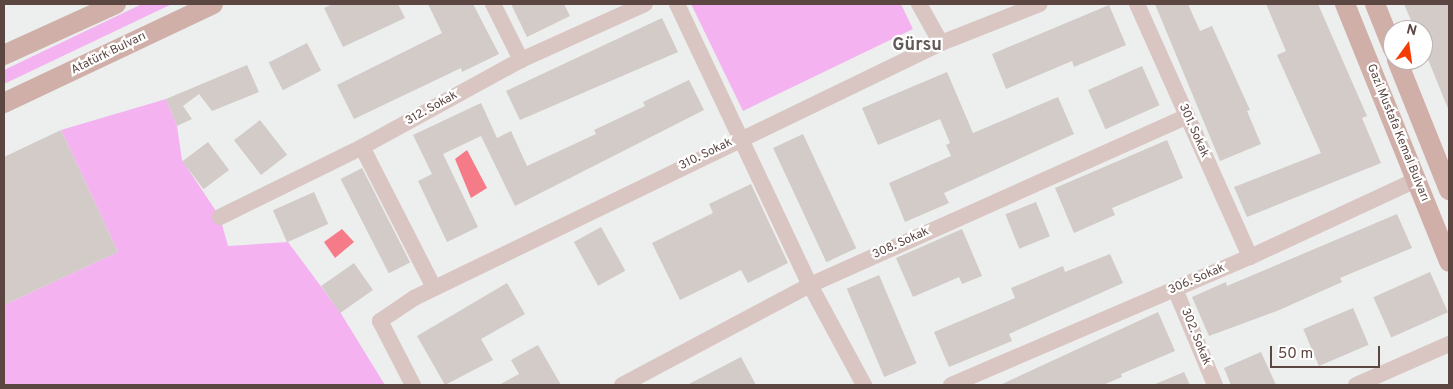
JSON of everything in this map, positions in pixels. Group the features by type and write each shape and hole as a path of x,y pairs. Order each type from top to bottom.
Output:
{"main road":[{"path":"4,54 116,4"},
{"name":"Atatürk Bulvarı","path":"4,103 213,4"},
{"name":"Gazi Mustafa Kemal Bulvarı","path":"1345,4 1449,262"},
{"path":"1375,4 1383,24"},
{"path":"1402,70 1446,168 1449,190"},
{"name":"306. Sokak","path":"1416,180 1446,168"}],"street":[{"path":"493,4 521,60"},
{"name":"312. Sokak","path":"220,217 362,147 521,60 644,4"},
{"path":"677,4 810,285 864,385"},
{"path":"919,4 941,43"},
{"name":"310. Sokak","path":"413,385 380,321 434,288 941,43 1040,4"},
{"name":"301. Sokak","path":"1137,4 1250,257"},
{"name":"308. Sokak","path":"622,385 810,285 1187,116"},
{"path":"362,147 434,288"},
{"name":"306. Sokak","path":"951,385 1250,257 1416,180"},
{"name":"302. Sokak","path":"1175,289 1215,385"},
{"path":"1356,385 1449,344"}],"shaded area":[{"path":"142,4 172,4 4,84 4,70"},
{"path":"691,4 901,4 913,29 743,111"},
{"path":"166,99 177,126 182,160 220,217 228,246 288,242 340,312 385,385 4,385 4,305 118,252 61,130"},
{"path":"467,150 487,188 471,198 455,159"},
{"path":"342,229 354,242 335,258 324,242"}],"building":[{"path":"333,4 398,4 405,18 343,47 324,8"},
{"path":"428,4 473,4 499,54 462,72 461,68 354,119 337,85 442,33"},
{"path":"511,4 564,4 570,16 527,37"},
{"path":"1155,4 1188,4 1200,31 1212,26 1250,110 1247,111 1261,144 1220,161"},
{"path":"1266,4 1318,4 1367,116 1362,118 1381,163 1247,217 1234,187 1321,153 1277,55 1286,51"},
{"path":"1404,4 1449,4 1449,111 1432,70 1433,20 1411,20"},
{"path":"1109,5 1126,45 1074,67 1072,61 1006,89 992,54"},
{"path":"662,18 678,52 520,120 506,91"},
{"path":"307,43 321,71 283,90 269,63"},
{"path":"247,65 259,92 212,111 199,94 183,106 192,119 177,126 166,99"},
{"path":"1142,66 1159,105 1106,129 1088,90"},
{"path":"947,72 973,133 1058,97 1074,134 944,193 949,203 905,222 889,183 951,156 946,145 950,143 940,119 878,145 862,108"},
{"path":"689,80 704,110 515,206 481,136 443,154 478,227 447,242 418,181 432,174 413,135 481,103 497,138 511,131 527,166 596,134 594,130 645,106 643,102"},
{"path":"260,120 287,155 261,175 234,140"},
{"path":"61,130 118,252 4,305 4,157"},
{"path":"803,134 856,248 826,262 773,148"},
{"path":"1167,140 1183,178 1112,208 1115,215 1074,233 1055,188"},
{"path":"208,142 229,170 204,189 182,161"},
{"path":"362,168 410,262 389,273 341,179"},
{"path":"751,184 788,263 748,283 741,270 680,300 652,243 713,213 709,204"},
{"path":"314,192 328,224 287,242 273,210"},
{"path":"1036,202 1050,236 1019,249 1005,214"},
{"path":"1397,214 1412,248 1340,278 1342,282 1277,311 1209,336 1192,297 1226,282 1227,286"},
{"path":"601,227 625,271 598,286 574,242"},
{"path":"962,229 982,276 962,284 959,277 913,297 896,258"},
{"path":"1110,254 1123,283 1009,334 1012,341 949,367 934,332 1015,298 1011,288 1063,266 1065,272"},
{"path":"354,263 373,290 340,313 321,286"},
{"path":"1430,272 1448,312 1391,337 1373,297"},
{"path":"879,275 917,363 884,377 847,289"},
{"path":"507,283 525,314 481,339 493,360 445,385 417,336"},
{"path":"1353,308 1369,345 1319,366 1303,329"},
{"path":"1158,312 1175,351 1121,374 1122,377 1103,385 1000,385"},
{"path":"538,345 561,385 499,385 519,374 511,360"},
{"path":"1261,352 1276,385 1231,385 1224,368"},
{"path":"741,357 756,385 687,385"},
{"path":"1184,372 1190,385 1153,385"}],"district":[{"name":"Gürsu","path":"917,46"}]}
